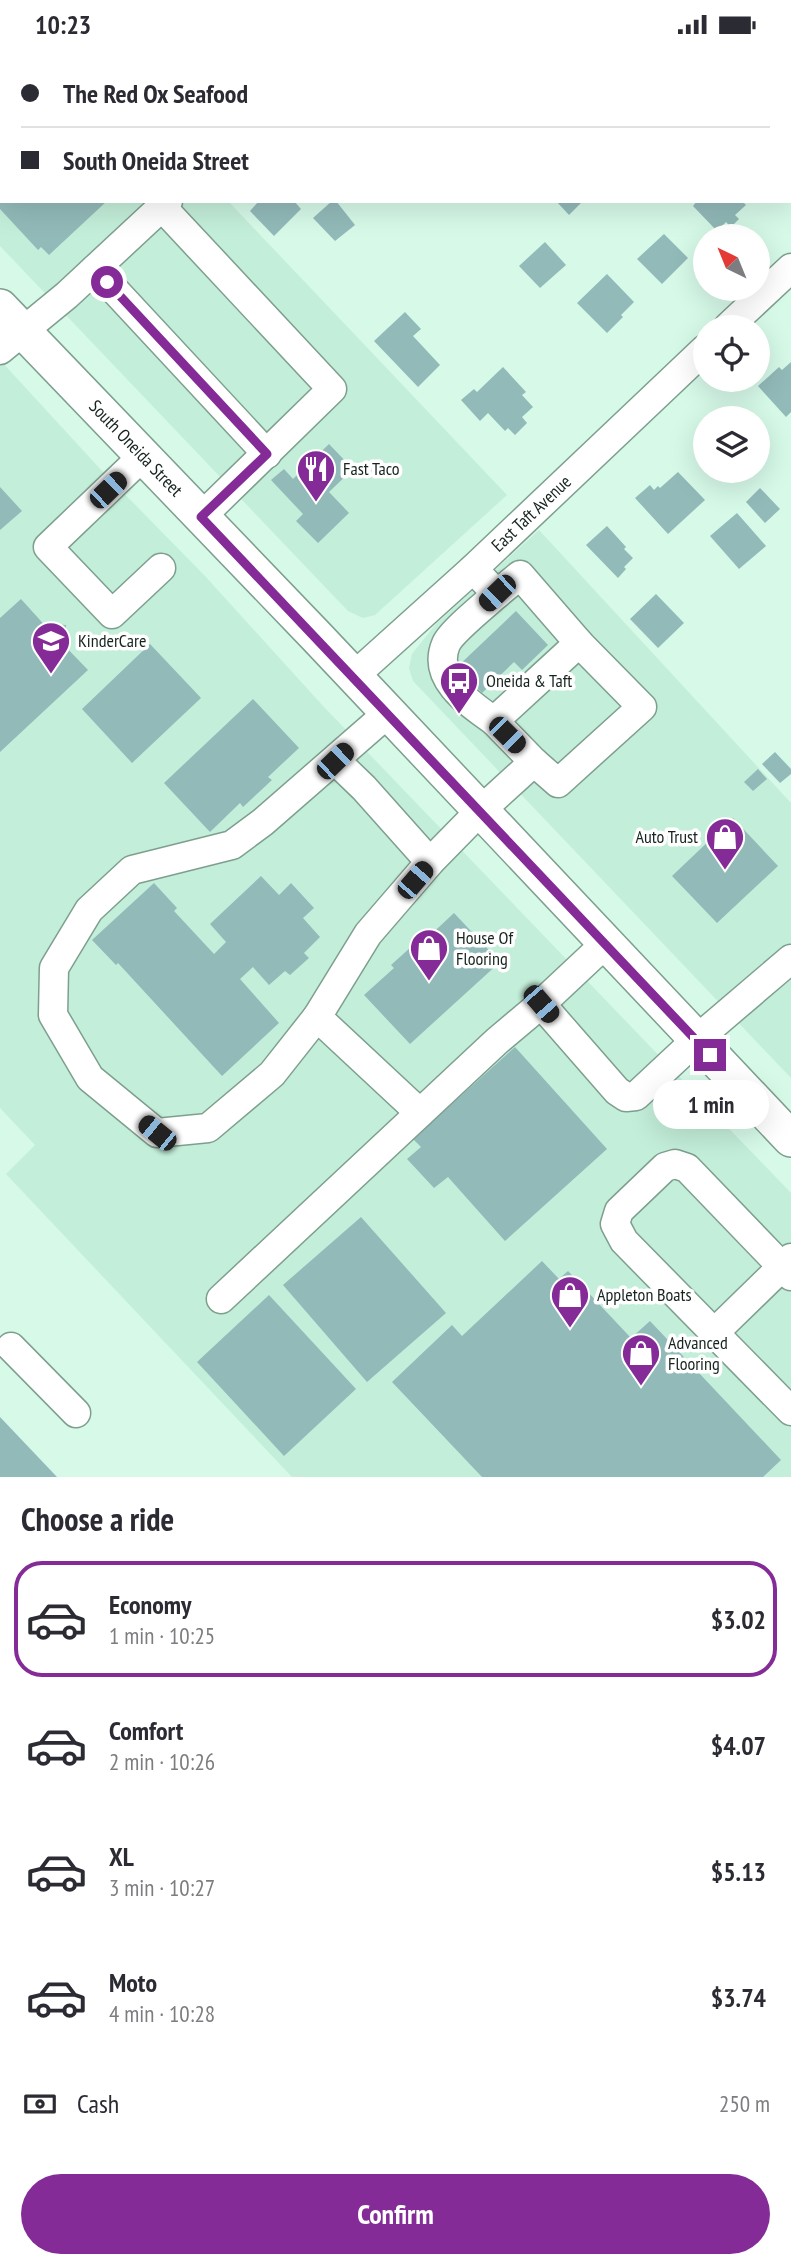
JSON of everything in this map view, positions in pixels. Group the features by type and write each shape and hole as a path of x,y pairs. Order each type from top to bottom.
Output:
{"main road":[{"name":"South Oneida Street","path":"7,329 143,456 791,1139"}],"street":[{"path":"7,329 95,269 165,204 332,389 201,517"},
{"path":"741,315 791,268"},
{"path":"95,269 267,454"},
{"name":"East Taft Avenue","path":"354,677 473,569 693,360"},
{"path":"143,456 48,547 112,614 161,568"},
{"path":"473,569 497,593"},
{"path":"520,575 579,643 642,707 558,783 494,722 470,704 445,676 442,662 446,642 520,575"},
{"path":"494,722 579,643"},
{"path":"388,713 263,823 232,845 132,870 89,910 54,968 53,1015 90,1078 157,1133 208,1128 272,1074 317,1017 369,934 430,862 480,811 534,762"},
{"path":"335,761 364,788 430,862"},
{"path":"222,1299 497,1041 605,944"},
{"path":"541,1004 617,1091 626,1097 636,1096 696,1040 791,959"},
{"path":"317,1017 420,1113"},
{"path":"714,1333 788,1267 687,1168 675,1164 665,1167 619,1212 615,1224 624,1241 791,1412"},
{"path":"4,1346 76,1413"}],"shaded area":[{"path":"0,203 230,203 507,495 375,615 363,618 348,611 0,246"},
{"path":"0,360 103,472 205,576 323,706 791,1193 791,1477 292,1477 6,1174 35,1145 0,1108"},
{"path":"539,530 791,803 791,1078 413,681 409,668 412,654 436,624"}],"building":[{"path":"0,203 105,203 49,255 41,247 38,250 0,209"},
{"path":"257,203 296,203 301,209 274,236 250,211"},
{"path":"330,203 338,203 355,225 335,241 313,218"},
{"path":"558,203 581,203 569,215"},
{"path":"695,203 746,205 735,215 739,219 734,224 710,224 693,206"},
{"path":"664,234 688,258 662,284 637,259"},
{"path":"545,242 566,265 540,288 519,266"},
{"path":"607,274 634,302 607,333 577,303"},
{"path":"405,312 421,329 413,336 440,365 418,387 374,341"},
{"path":"791,362 791,412 786,417 763,392 770,392 770,375 779,367 782,370"},
{"path":"503,367 526,392 522,395 533,407 522,417 527,423 515,435 508,428 505,431 488,413 480,421 461,400 474,389 477,392"},
{"name":"Fast Taco","path":"329,444 353,469 329,492 349,513 318,543 296,521 303,514 271,480 284,469 293,479"},
{"path":"678,472 705,500 668,534 635,498 650,485 654,490 658,486 660,488"},
{"path":"0,487 22,511 0,530"},
{"path":"760,488 780,509 765,523 746,502"},
{"path":"737,513 766,546 739,569 710,536"},
{"path":"607,526 633,558 618,578 586,545"},
{"path":"656,594 684,623 658,648 630,619"},
{"path":"21,599 49,630 50,624 66,625 66,641 60,641 88,670 0,752 0,618"},
{"path":"516,611 548,645 522,670 514,662 482,693 457,667"},
{"path":"150,644 201,698 132,763 82,709"},
{"path":"253,699 299,748 268,777 272,780 243,807 240,803 210,832 164,783"},
{"path":"775,752 791,769 791,774 780,783 762,764"},
{"path":"758,769 767,779 753,791 744,782"},
{"name":"Auto Trust","path":"733,818 778,866 717,923 672,876"},
{"path":"261,876 279,895 291,883 314,908 303,918 320,937 304,953 309,958 290,975 285,971 269,985 253,967 240,979 279,1023 222,1076 118,963 116,965 92,940 154,883 177,908 174,911 214,954 226,942 210,924"},
{"name":"House Of Flooring","path":"454,913 500,962 410,1044 364,995 394,968 391,965 421,938 424,941"},
{"path":"515,1047 607,1149 505,1241 448,1177 434,1188 407,1159 421,1147 413,1139"},
{"path":"361,1217 446,1313 367,1382 283,1285"},
{"path":"542,1261 559,1279 568,1271 631,1338 650,1321 781,1460 763,1477 482,1477 392,1382 452,1325 462,1336"},
{"path":"269,1295 356,1389 284,1456 197,1362"},
{"path":"0,1417 57,1477 0,1477"}],"place":[{"name":"Fast Taco","path":"316,503"},
{"name":"KinderCare","path":"51,675"},
{"name":"Oneida & Taft","path":"459,715"},
{"name":"Auto Trust","path":"725,871"},
{"name":"House Of Flooring","path":"429,982"},
{"name":"Appleton Boats","path":"570,1329"},
{"name":"Advanced Flooring","path":"641,1387"}],"route":[{"path":"107,282 267,454 201,517 710,1055"}]}
